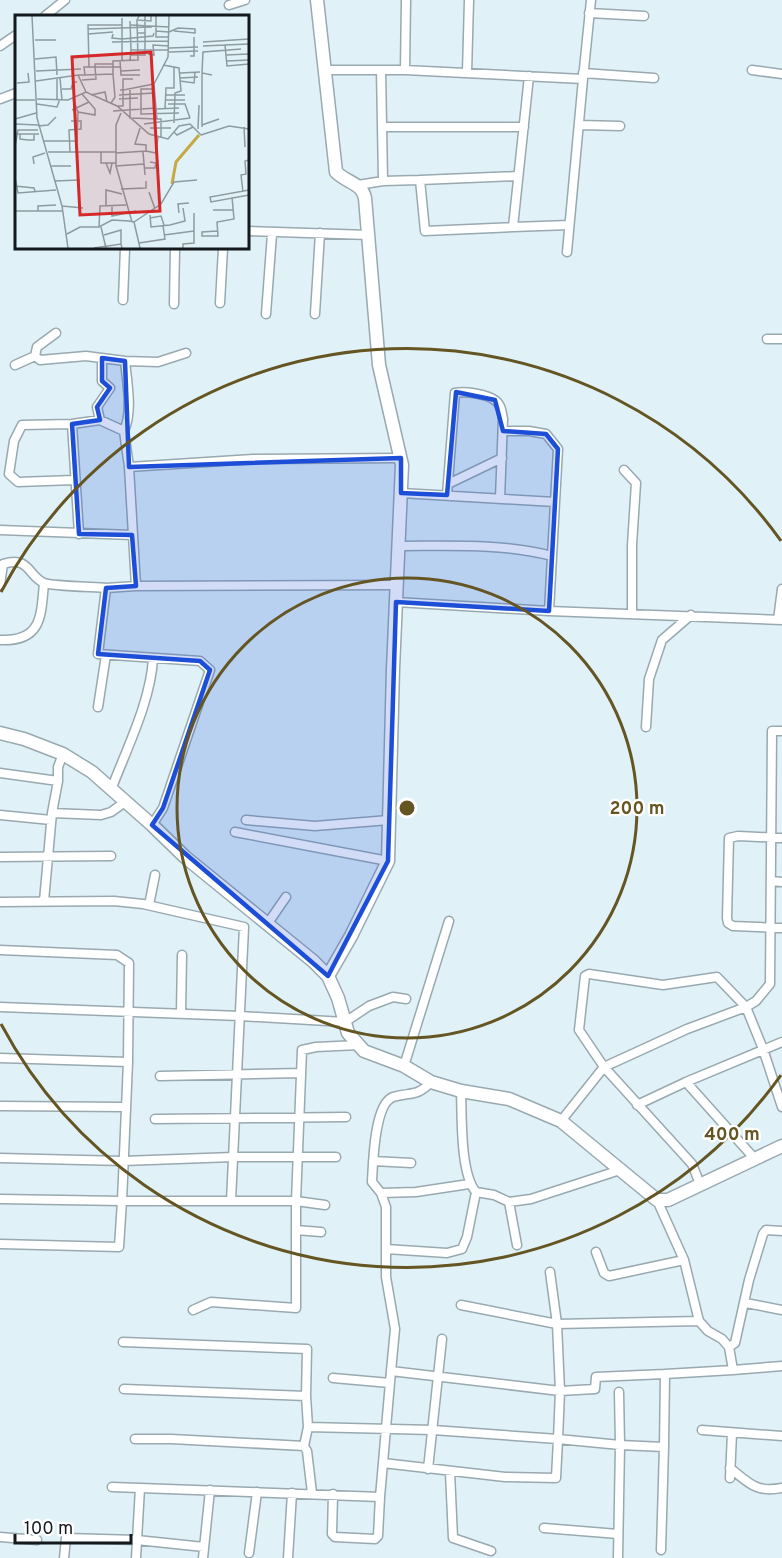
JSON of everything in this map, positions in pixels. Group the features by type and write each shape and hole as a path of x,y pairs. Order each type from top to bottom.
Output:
{"street":[{"path":"47,15 65,0"},
{"path":"229,5 245,0"},
{"path":"317,0 336,172 345,181 358,186 364,192 380,364 402,465 388,861 351,936 328,976"},
{"path":"405,70 406,0"},
{"path":"467,73 469,0"},
{"path":"567,252 591,0"},
{"path":"589,13 644,16"},
{"path":"0,46 15,36"},
{"path":"325,70 405,70 528,76 654,78"},
{"path":"381,70 382,180"},
{"path":"752,70 782,74"},
{"path":"513,228 528,76"},
{"path":"0,99 15,93"},
{"path":"579,125 620,126"},
{"path":"383,127 524,127"},
{"path":"358,186 382,180 518,176"},
{"path":"420,180 425,231 569,225"},
{"path":"249,231 273,234 369,235"},
{"path":"315,314 320,233"},
{"path":"266,314 273,234"},
{"path":"123,300 125,249"},
{"path":"174,304 175,249"},
{"path":"220,303 223,249"},
{"path":"35,356 37,347 56,333"},
{"path":"767,339 782,339"},
{"path":"35,356 40,360 86,356 158,362 186,353"},
{"path":"15,365 35,356"},
{"path":"100,420 97,407 110,388 102,381 102,358"},
{"path":"125,361 128,400 124,431 129,466 136,586"},
{"path":"447,495 454,393 467,392 495,400 500,406 503,431 500,499"},
{"path":"74,480 18,482 9,474 14,441 22,425 72,424 100,420 124,431"},
{"path":"72,424 78,534"},
{"path":"503,431 529,430 546,434 558,449 549,611"},
{"path":"129,466 253,459 401,458"},
{"path":"448,484 502,458"},
{"path":"624,470 636,483 632,545 632,613"},
{"path":"401,493 555,502"},
{"path":"0,530 132,535"},
{"path":"399,546 455,546 533,551 552,556"},
{"path":"0,585 3,564 10,562 24,564 44,583 106,588 397,585"},
{"path":"0,640 16,641 32,632 38,622 44,583"},
{"path":"106,588 99,654 200,661 210,670 163,808 152,825"},
{"path":"396,602 549,611 780,620 782,589"},
{"path":"646,727 649,679 662,640 691,615"},
{"path":"98,707 106,655"},
{"path":"111,790 142,709 153,669 153,658"},
{"path":"561,1121 604,1067 687,1029 746,1007 756,1001 770,984 771,881 777,838 777,781 772,731 782,731"},
{"path":"0,733 63,754 92,772 185,857 328,976 338,998 348,1033 364,1051 404,1066 431,1082 461,1091 509,1099 561,1121 657,1200 684,1260 699,1321 729,1347 734,1370"},
{"path":"44,901 51,816 58,781 58,767 63,754"},
{"path":"0,773 58,781"},
{"path":"0,815 101,815 111,812 125,802"},
{"path":"246,820 315,826 389,820"},
{"path":"235,832 388,861"},
{"path":"777,838 738,836 729,838 728,923 733,926 782,928"},
{"path":"0,856 111,856"},
{"path":"149,905 155,875"},
{"path":"771,881 782,882"},
{"path":"268,924 286,897"},
{"path":"0,902 114,901 149,905 244,927 233,1118 231,1201"},
{"path":"404,1066 449,921"},
{"path":"0,950 117,955 129,963 128,1062 119,1247 0,1244"},
{"path":"181,1013 182,955"},
{"path":"700,1184 692,1164 604,1067 579,1030 585,976 589,974 663,986 717,977 746,1007 780,1093 782,1107"},
{"path":"0,1007 181,1013 345,1022 369,1006 393,997 406,999"},
{"path":"637,1105 763,1048 782,1042"},
{"path":"193,1310 211,1302 296,1308 297,1155 302,1050 359,1045"},
{"path":"0,1058 128,1062"},
{"path":"160,1076 301,1073"},
{"path":"333,1494 332,1534 335,1537 375,1539 378,1536 385,1428 395,1329 386,1277 386,1207 381,1193 372,1182 374,1142 382,1110 387,1101 391,1098 418,1093 431,1082"},
{"path":"686,1082 754,1158"},
{"path":"461,1091 462,1138 469,1184 476,1192 494,1195 509,1202 531,1199 620,1170"},
{"path":"0,1106 125,1107"},
{"path":"155,1119 346,1117"},
{"path":"657,1200 668,1200 782,1146"},
{"path":"0,1158 123,1161 233,1156 336,1157"},
{"path":"373,1161 411,1162"},
{"path":"381,1193 416,1192 469,1184"},
{"path":"386,1249 447,1253 462,1249 467,1237 476,1192"},
{"path":"0,1199 168,1203 296,1202 325,1205"},
{"path":"509,1202 517,1245"},
{"path":"296,1230 321,1232"},
{"path":"729,1347 735,1343 746,1303 749,1281 763,1234 766,1230 782,1231"},
{"path":"596,1252 604,1273 609,1276 684,1260"},
{"path":"383,1462 450,1472 505,1477 556,1478 560,1391 557,1324 550,1272"},
{"path":"746,1303 782,1310"},
{"path":"461,1305 557,1324 699,1321"},
{"path":"428,1469 442,1339"},
{"path":"123,1342 305,1347 307,1349 308,1427 304,1446 312,1493"},
{"path":"391,1371 560,1391 595,1389 596,1377 782,1366"},
{"path":"662,1550 665,1374"},
{"path":"333,1378 390,1383"},
{"path":"124,1389 306,1396"},
{"path":"618,1558 620,1392"},
{"path":"308,1427 434,1430 664,1447"},
{"path":"702,1430 782,1436"},
{"path":"730,1478 732,1433"},
{"path":"135,1439 304,1446"},
{"path":"730,1468 753,1486 768,1491 782,1488"},
{"path":"450,1472 453,1538 491,1551"},
{"path":"112,1487 380,1497"},
{"path":"136,1558 140,1488"},
{"path":"203,1558 210,1490"},
{"path":"249,1553 257,1492"},
{"path":"288,1558 292,1493"},
{"path":"544,1528 618,1534"},
{"path":"0,1537 37,1540"},
{"path":"64,1558 66,1538 137,1540 204,1547"}],"highlighted area":[{"path":"102,358 125,361 129,467 401,458 401,493 447,495 456,392 495,400 503,431 546,434 558,449 549,611 396,602 388,861 328,976 152,825 163,808 210,670 200,661 98,654 106,588 136,586 132,535 79,534 72,424 100,420 97,407 110,388 102,381"}]}
